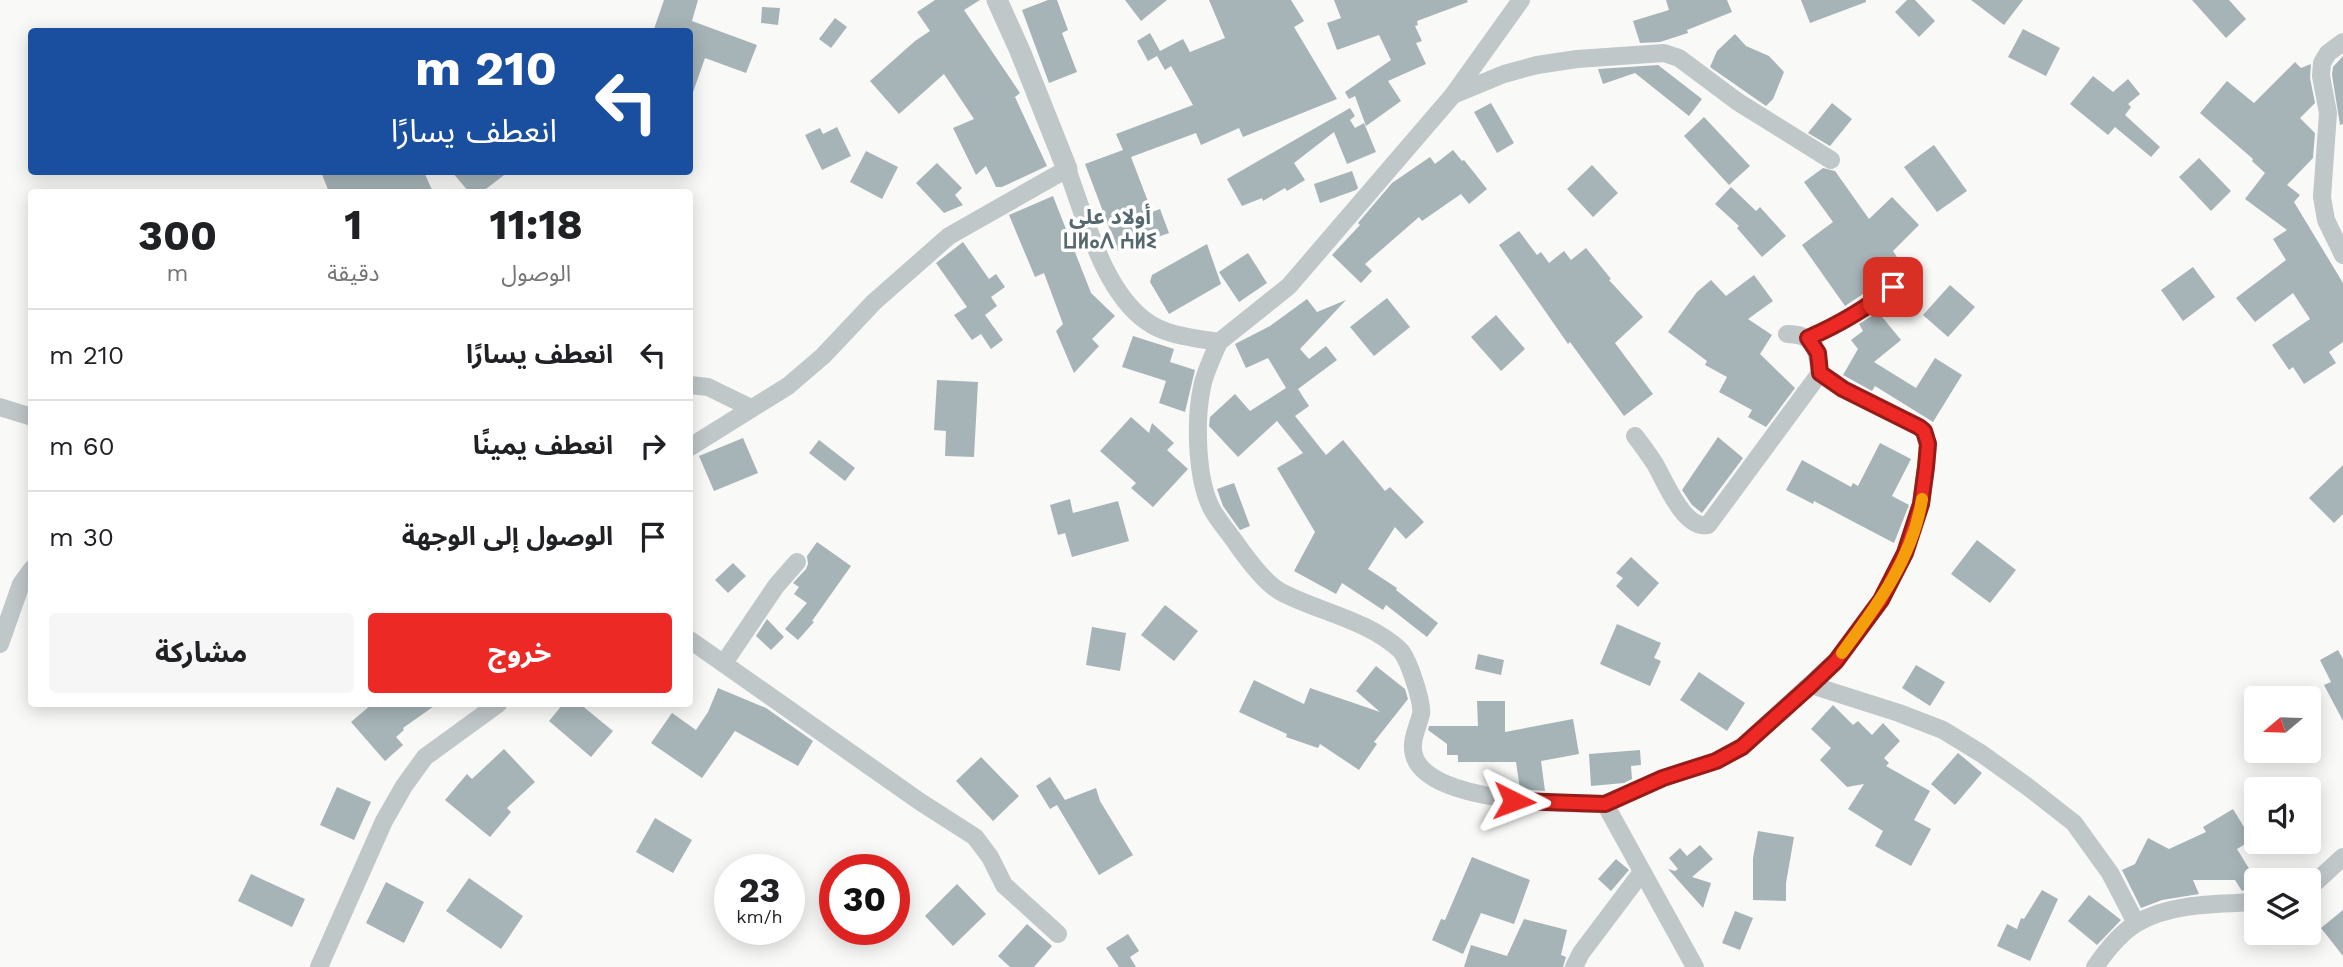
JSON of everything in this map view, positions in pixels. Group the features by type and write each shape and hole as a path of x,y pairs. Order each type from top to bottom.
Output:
{"street":[{"path":"997,0 1020,51 1105,267 1124,299 1147,322 1164,330 1219,342"},
{"path":"1521,0 1453,95 1289,286 1219,342 1202,386 1198,437 1201,473 1212,510 1248,559 1278,590 1387,639 1403,652 1419,693 1422,710 1413,743 1414,755 1420,769 1438,780 1474,793 1514,801 1605,804 1663,778 1716,761 1742,747 1836,661 1881,600 1905,553 1921,504 1928,444 1924,431 1919,427 1843,389 1820,373"},
{"path":"2343,42 2328,53 2322,63 2321,76 2328,113 2322,197 2326,220 2343,254"},
{"path":"1453,95 1504,74 1537,65 1577,59 1664,53 1679,58 1738,102 1831,160"},
{"path":"693,445 788,386 823,356 874,302 949,236 1067,169"},
{"path":"1808,338 1842,324 1873,304 1913,271"},
{"path":"1635,436 1684,513 1698,525 1708,525 1820,373 1818,353 1808,338 1787,334"},
{"path":"693,385 708,387 751,408"},
{"path":"0,407 28,416"},
{"path":"724,663 776,586 797,562"},
{"path":"0,644 21,584 28,574"},
{"path":"693,642 919,801 975,837 990,857 1004,886 1058,934"},
{"path":"1811,685 1943,730 2028,787 2074,824 2110,873 2136,923"},
{"path":"318,967 384,821 404,786 425,757 494,707"},
{"path":"1605,804 1695,967"},
{"path":"2321,877 2343,857"},
{"path":"1574,967 1581,953 1642,872"},
{"path":"2095,967 2110,946 2136,923 2169,911 2244,903"}],"building":[{"path":"664,0 698,0 692,21 757,45 746,73 705,58 693,92 693,28 654,28"},
{"path":"935,0 980,0 964,10 1020,93 1015,97 1047,166 1002,187 996,187 986,166 976,175 953,128 974,119 944,74 899,114 870,81 930,31 917,12"},
{"path":"1048,0 1057,0 1068,30 1062,33 1077,72 1049,83 1022,10"},
{"path":"1125,0 1167,0 1141,21"},
{"path":"1209,0 1291,0 1304,21 1294,27 1337,99 1243,137 1239,128 1201,145 1196,133 1131,157 1152,212 1160,209 1169,233 1118,251 1085,164 1123,150 1116,134 1193,105 1171,66 1165,70 1157,56 1148,61 1137,41 1150,33 1160,51 1183,39 1190,52 1225,38"},
{"path":"1334,0 1468,2 1417,21 1418,25 1415,26 1422,41 1416,43 1426,64 1388,81 1401,101 1366,126 1355,96 1349,99 1345,92 1391,60 1379,35 1337,50 1327,23 1341,18"},
{"path":"1666,0 1727,0 1732,12 1687,30 1688,33 1660,42 1640,43 1633,21 1669,10"},
{"path":"1801,0 1866,0 1866,2 1810,23"},
{"path":"1907,0 1915,0 1935,21 1919,37 1895,12"},
{"path":"1971,0 2023,0 2004,25"},
{"path":"2192,0 2229,0 2246,19 2226,38"},
{"path":"762,7 780,8 778,25 761,23"},
{"path":"835,18 847,27 831,48 819,39"},
{"path":"2023,29 2060,48 2046,76 2008,57"},
{"path":"1735,34 1746,46 1769,56 1784,72 1773,99 1766,106 1710,67 1717,51"},
{"path":"2343,56 2343,124 2340,125 2332,75 2333,67"},
{"path":"2295,62 2301,68 2311,64 2310,78 2315,103 2300,118 2315,133 2313,158 2287,185 2300,195 2294,202 2343,283 2343,342 2329,352 2336,363 2304,384 2293,367 2289,370 2272,345 2310,319 2293,293 2255,322 2236,298 2286,260 2273,239 2287,230 2245,199 2265,173 2253,159 2200,113 2227,81 2254,103"},
{"path":"1658,65 1702,99 1689,116 1635,73 1603,84 1598,69"},
{"path":"2093,76 2113,92 2128,79 2140,94 2128,104 2131,107 2125,115 2160,147 2151,157 2115,127 2108,135 2070,104"},
{"path":"1491,103 1514,143 1497,153 1474,112"},
{"path":"1832,103 1852,119 1830,146 1808,133"},
{"path":"1350,108 1355,116 1350,120 1355,128 1364,123 1376,152 1347,164 1334,132 1294,163 1305,180 1263,201 1262,198 1242,206 1227,179"},
{"path":"1704,117 1750,166 1729,185 1684,136"},
{"path":"837,127 851,156 822,170 805,135 820,128 823,134"},
{"path":"1934,145 1967,191 1937,212 1904,167"},
{"path":"1453,150 1487,189 1469,204 1461,194 1422,221 1419,217 1365,264 1372,271 1361,283 1332,255 1360,225 1358,223 1392,183 1430,157 1435,164"},
{"path":"866,151 898,167 882,199 850,182"},
{"path":"2199,158 2231,191 2211,211 2179,177"},
{"path":"937,163 962,188 955,195 963,205 944,213 916,183"},
{"path":"1592,165 1618,193 1593,217 1567,189"},
{"path":"1823,168 1835,171 1869,219 1892,197 1919,225 1893,251 1897,257 1878,271 1884,280 1845,306 1802,245 1833,222 1804,182"},
{"path":"1352,171 1358,188 1356,190 1320,203 1314,184"},
{"path":"322,175 425,175 432,189 328,189"},
{"path":"455,175 504,175 486,189 466,189"},
{"path":"1731,187 1756,211 1760,207 1786,236 1762,257 1737,228 1739,226 1715,204"},
{"path":"1053,196 1091,293 1115,316 1092,339 1099,346 1074,373 1056,331 1063,324 1044,273 1035,277 1009,215"},
{"path":"1519,231 1537,255 1541,252 1549,263 1564,251 1571,260 1586,248 1611,279 1609,280 1643,317 1615,343 1653,394 1624,416 1570,342 1568,344 1499,245"},
{"path":"963,242 989,279 996,274 1005,287 991,297 997,306 985,315 1003,340 991,349 981,334 972,340 954,315 967,307 936,263"},
{"path":"1207,244 1221,284 1169,314 1150,282 1152,275"},
{"path":"1248,253 1267,283 1239,302 1219,272"},
{"path":"2193,267 2215,297 2183,321 2161,290"},
{"path":"1754,275 1773,301 1748,319 1772,335 1760,354 1795,388 1766,427 1748,417 1752,410 1719,392 1727,377 1705,365 1707,361 1668,332 1697,292 1711,280 1726,296"},
{"path":"1950,285 1975,307 1948,337 1923,315"},
{"path":"1387,298 1410,327 1374,356 1350,327"},
{"path":"1307,299 1317,312 1346,300 1300,349 1309,359 1326,346 1337,360 1298,389 1309,406 1295,416 1326,455 1343,440 1385,491 1390,487 1424,522 1406,539 1395,527 1368,569 1397,588 1396,590 1438,623 1427,637 1386,605 1383,610 1342,583 1336,594 1294,571 1315,532 1277,468 1303,453 1277,421 1238,457 1209,426 1210,417 1235,394 1250,411 1286,388 1268,358 1246,368 1235,344 1270,326"},
{"path":"1878,312 1901,340 1874,362 1916,388 1935,358 1962,375 1933,422 1875,386 1872,391 1843,375 1858,349 1851,340 1863,331 1859,324"},
{"path":"1496,315 1525,349 1501,371 1471,337"},
{"path":"1133,336 1174,349 1170,362 1195,370 1185,412 1159,403 1166,381 1122,367"},
{"path":"937,380 978,382 974,457 945,456 946,431 934,430"},
{"path":"1131,417 1149,433 1152,423 1174,443 1167,450 1188,469 1153,507 1131,488 1136,483 1100,451"},
{"path":"1718,437 1743,458 1702,513 1692,505 1682,490"},
{"path":"743,438 758,473 714,491 699,456"},
{"path":"819,440 855,468 845,481 809,453"},
{"path":"1880,443 1911,459 1892,496 1909,505 1894,543 1814,501 1813,504 1786,490 1802,460 1851,487 1853,483 1858,486"},
{"path":"2343,465 2343,514 2334,523 2309,498"},
{"path":"1234,483 1250,526 1240,530 1223,506 1217,489"},
{"path":"1070,499 1073,513 1118,501 1129,541 1072,557 1065,533 1058,535 1050,505"},
{"path":"1977,540 2016,570 1990,603 1951,574"},
{"path":"817,542 851,566 812,621 814,622 798,640 785,629 807,603 794,594 799,587 793,583 806,569 807,556"},
{"path":"1631,557 1659,583 1638,607 1616,586 1623,578 1616,573"},
{"path":"733,563 746,576 728,593 715,580"},
{"path":"1165,605 1198,631 1174,661 1141,635"},
{"path":"767,619 784,637 771,650 756,636"},
{"path":"1617,624 1661,643 1654,658 1661,661 1650,686 1600,664"},
{"path":"1092,627 1126,633 1120,671 1086,665"},
{"path":"2338,650 2343,659 2343,721 2324,685 2331,682 2320,660"},
{"path":"1478,654 1504,660 1501,675 1475,669"},
{"path":"1916,665 1945,682 1930,706 1902,688"},
{"path":"1376,666 1405,689 1408,699 1374,742 1377,744 1359,770 1320,744 1318,748 1286,737 1287,734 1239,712 1254,680 1304,704 1310,688 1380,712 1356,691"},
{"path":"1699,672 1745,703 1727,731 1680,700"},
{"path":"718,688 766,708 813,741 798,766 735,731 702,778 651,743 672,713 696,730 708,712"},
{"path":"1477,701 1505,701 1505,732 1573,719 1579,754 1541,761 1545,791 1520,789 1516,762 1458,762 1458,755 1447,755 1447,744 1428,730 1429,726 1478,726"},
{"path":"1833,705 1853,725 1858,721 1872,735 1883,723 1900,741 1884,758 1889,763 1886,766 1930,791 1914,820 1931,829 1911,866 1875,846 1883,831 1848,809 1864,784 1847,787 1820,760 1831,748 1811,729"},
{"path":"368,707 433,707 403,728 396,737 403,745 385,761 351,722"},
{"path":"561,707 584,707 613,731 591,757 549,721"},
{"path":"504,749 535,782 507,808 511,812 490,837 445,800 467,774 472,779"},
{"path":"1640,750 1641,765 1631,766 1632,779 1624,783 1591,786 1589,754"},
{"path":"1958,753 1982,773 1955,805 1931,784"},
{"path":"981,757 1019,796 993,821 956,781"},
{"path":"1050,777 1065,800 1096,788 1100,801 1133,855 1099,875 1057,805 1050,809 1036,786"},
{"path":"337,787 371,802 354,840 320,825"},
{"path":"2233,809 2244,827 2244,845 2237,849 2249,868 2244,868 2244,890 2242,891 2235,880 2193,880 2199,894 2162,900 2141,908 2122,870 2135,864 2148,838 2169,849 2206,832 2203,827"},
{"path":"655,818 692,840 673,873 636,852"},
{"path":"1758,831 1794,837 1786,883 1786,901 1753,900 1753,858"},
{"path":"1700,845 1713,859 1692,877 1711,883 1703,908 1668,869 1678,869 1669,858 1680,848 1687,856"},
{"path":"1472,857 1530,880 1514,924 1481,913 1463,954 1432,940 1441,919 1445,920"},
{"path":"1616,859 1629,870 1611,891 1598,879"},
{"path":"251,874 305,899 292,927 238,901"},
{"path":"469,878 523,916 501,949 446,911"},
{"path":"386,882 424,902 404,943 366,923"},
{"path":"957,884 986,914 953,946 925,916"},
{"path":"2042,890 2058,899 2030,961 1997,946 2007,924 2017,929 2021,918 2024,919"},
{"path":"2089,895 2121,920 2097,945 2068,921"},
{"path":"2343,910 2343,956 2321,928"},
{"path":"1735,911 1753,918 1740,950 1722,943"},
{"path":"1524,919 1567,930 1561,955 1566,957 1563,967 1464,967 1471,945 1507,956"},
{"path":"1027,924 1052,946 1034,967 1010,967 998,956"},
{"path":"1128,934 1139,951 1130,957 1136,967 1119,967 1106,948"}],"slow traffic":[{"path":"1842,653 1881,600 1905,553 1922,499"}],"district":[{"name":"أولاد علي ⵡⵍⴰⴷ ⵄⵍⵉ","path":"1110,229"}],"route":[{"path":"1514,801 1605,804 1637,788 1716,761 1742,747 1836,661 1881,600 1905,553 1921,504 1928,444 1924,431 1919,427 1843,389 1820,373 1818,353 1808,338 1842,324 1893,287"}]}
